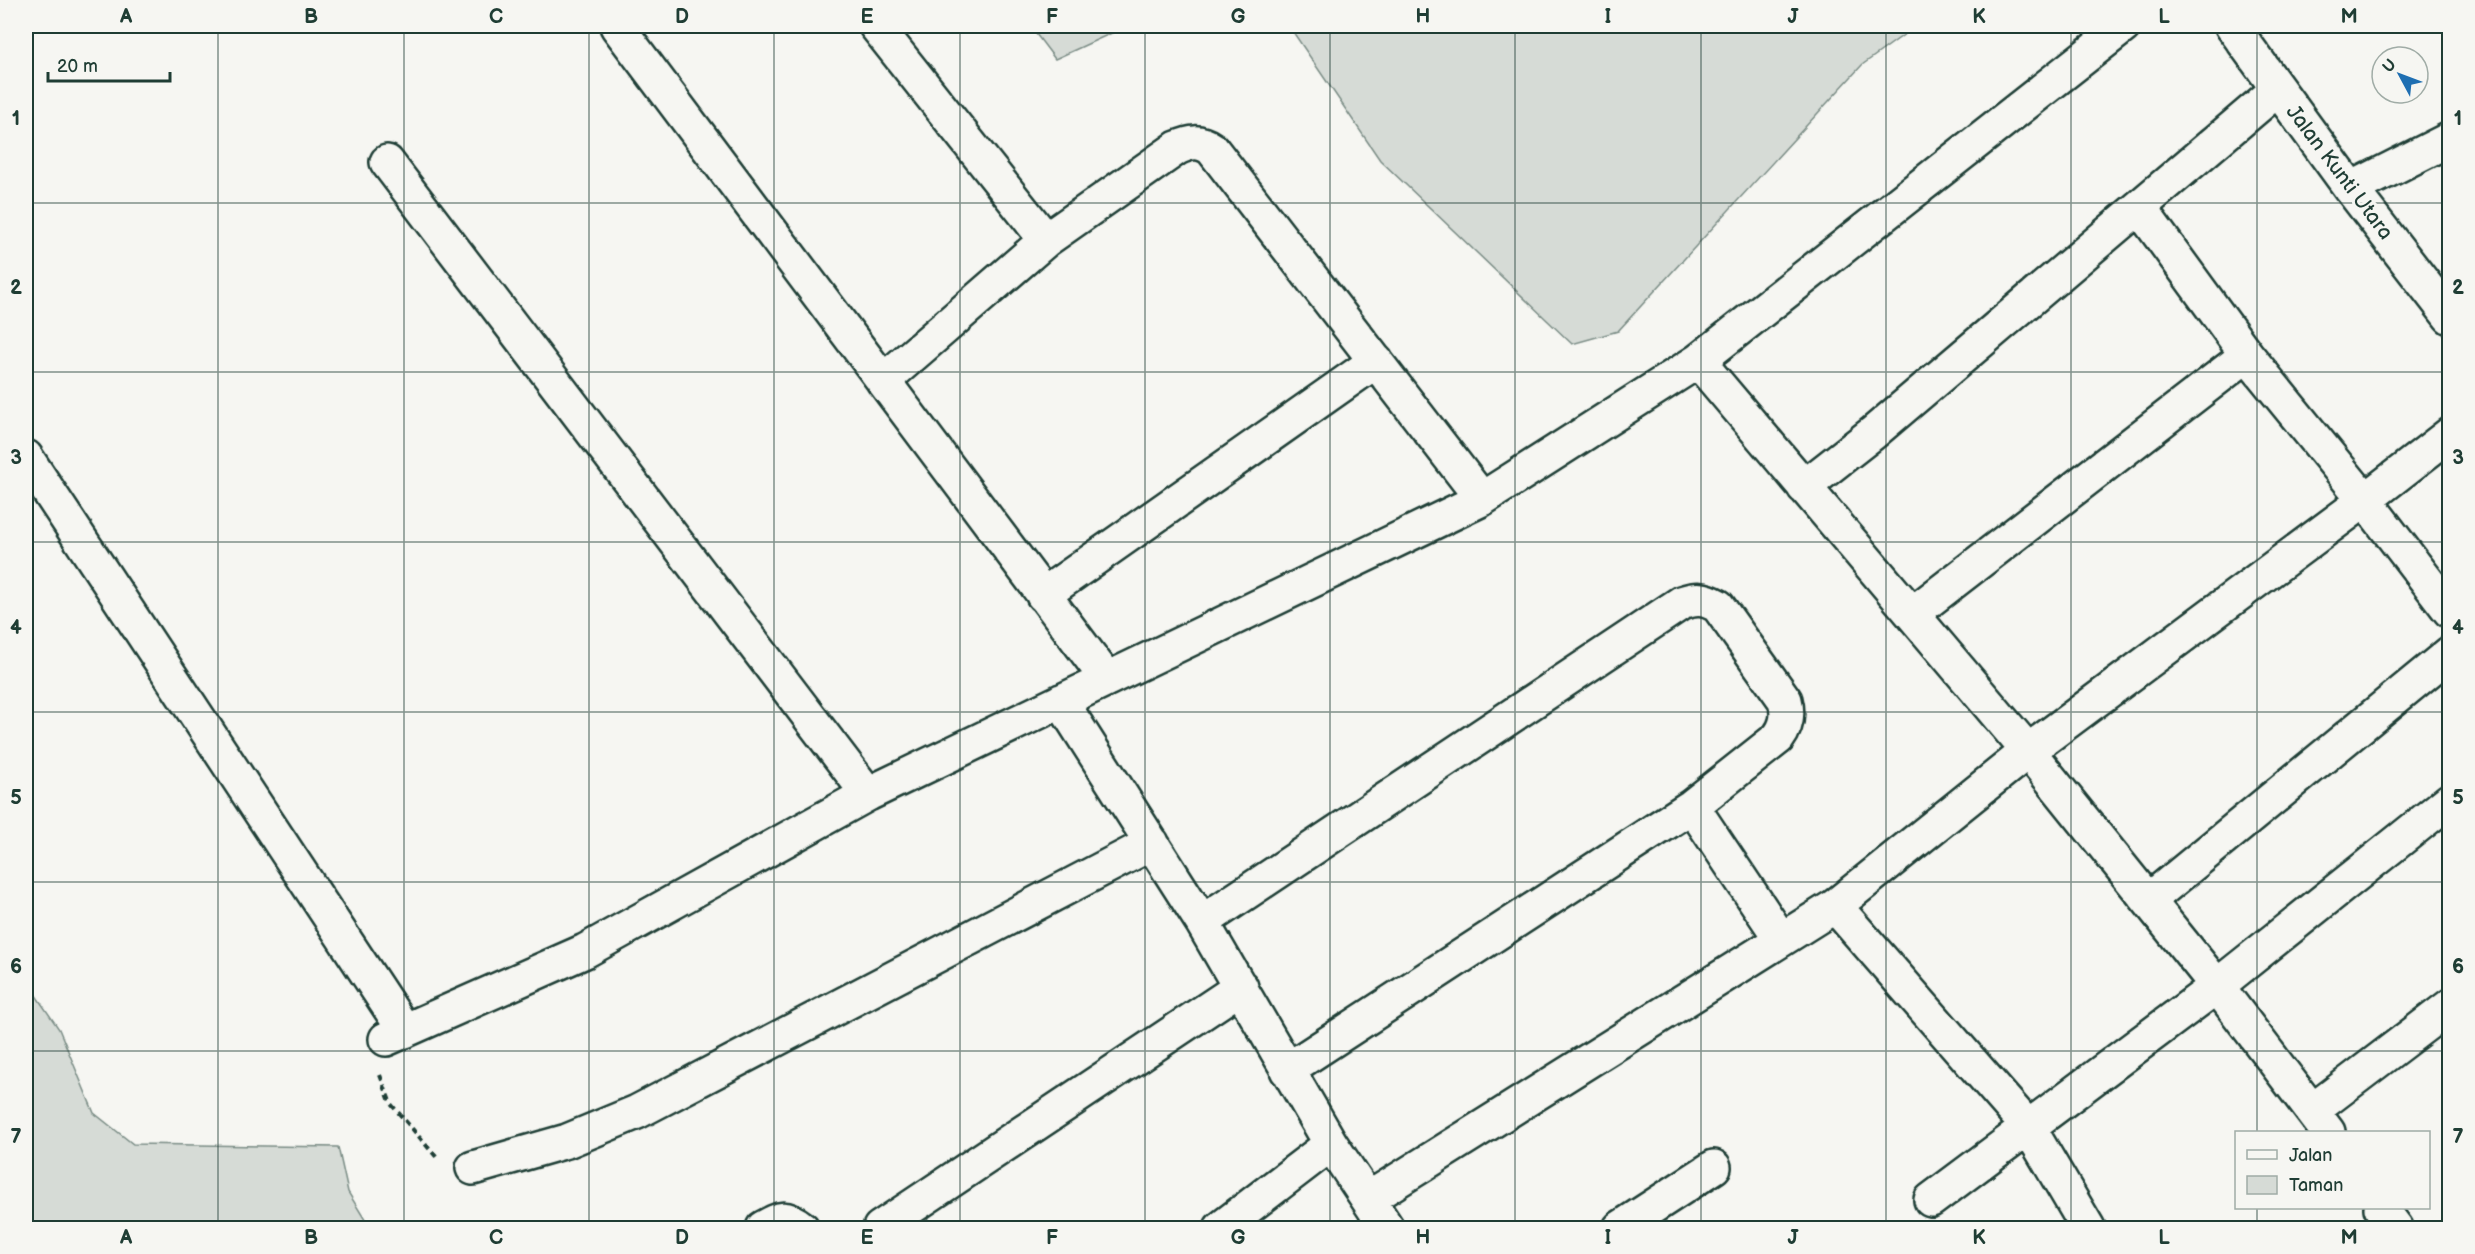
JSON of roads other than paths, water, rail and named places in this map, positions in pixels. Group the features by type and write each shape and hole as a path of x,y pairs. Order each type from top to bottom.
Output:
{"street":[{"path":"617,26 1107,679"},
{"path":"876,26 1046,240"},
{"path":"26,457 396,1035 585,951 868,794 1482,499 1698,361 2124,26"},
{"name":"Jalan Kunti Utara","path":"2232,26 2450,317"},
{"path":"1804,487 1873,433 2278,89"},
{"path":"2352,189 2450,139"},
{"path":"883,381 1046,240 1177,148 1193,141 1204,143 1212,149 1482,499"},
{"path":"387,162 868,794"},
{"path":"2139,207 2247,355 2365,500 2450,611"},
{"path":"1912,614 2247,355"},
{"path":"1043,595 1376,361"},
{"path":"1698,361 2028,751 2217,986 2320,1122 2450,1006"},
{"path":"1368,1199 1835,906 2028,751 2450,434"},
{"path":"1202,921 1681,603 1697,598 1708,600 1718,606 1785,700 1788,712 1785,728 1778,738 1692,806 1287,1070"},
{"path":"2149,900 2450,653"},
{"path":"1061,701 1202,921 1331,1144 1387,1228"},
{"path":"1931,1200 2217,986 2450,800"},
{"path":"1692,806 1781,939"},
{"path":"473,1168 567,1141 637,1112 1152,843"},
{"path":"1835,906 2029,1128 2088,1228"},
{"path":"895,1225 1241,987"},
{"path":"1221,1228 1331,1144"},
{"path":"1620,1228 1714,1167"},
{"path":"2382,1209 2396,1228"},
{"path":"763,1228 781,1218 791,1220 802,1228"}]}
